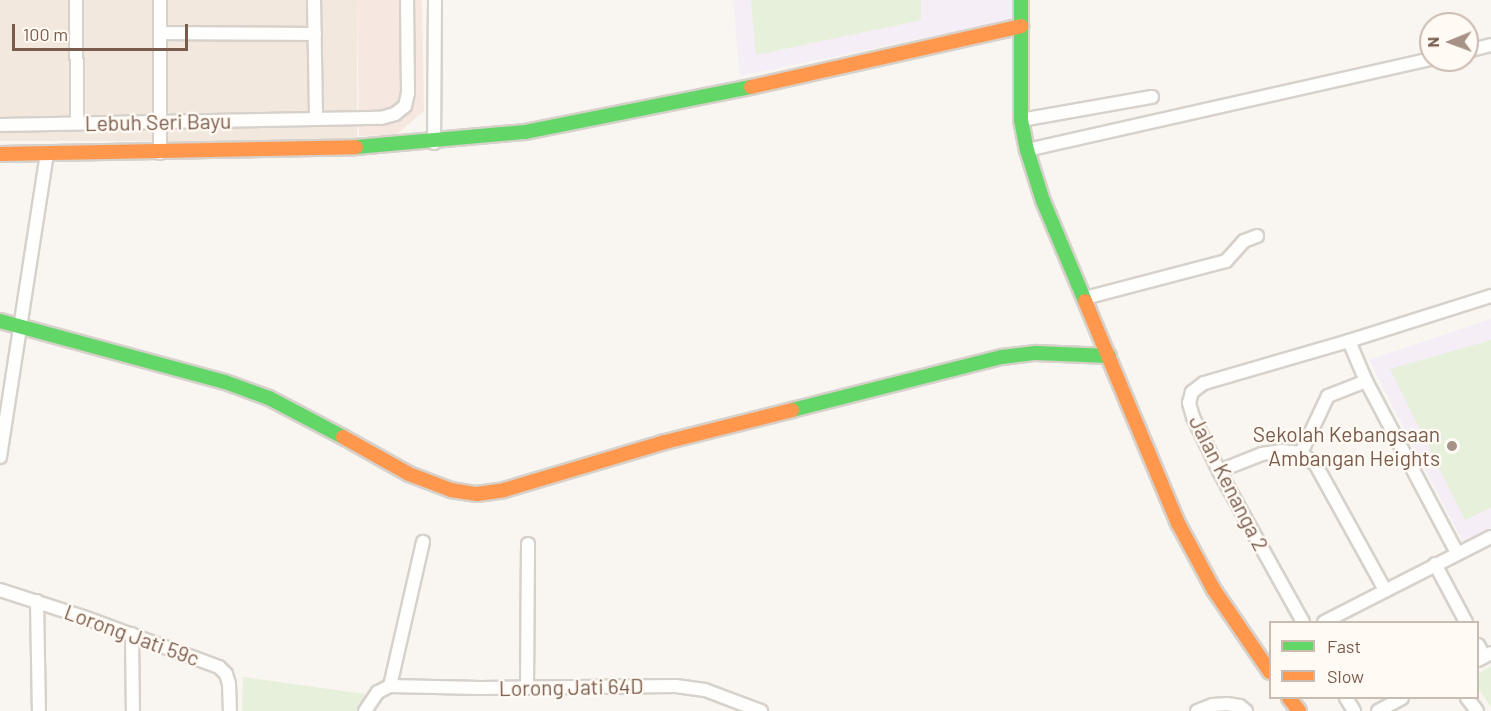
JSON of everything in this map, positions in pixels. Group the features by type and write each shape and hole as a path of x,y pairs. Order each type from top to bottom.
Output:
{"street":[{"path":"76,0 77,123"},
{"path":"160,0 160,153"},
{"path":"315,0 316,119"},
{"name":"Lebuh Seri Bayu","path":"0,125 381,118 395,114 405,106 408,93 407,0"},
{"path":"434,142 435,0"},
{"path":"1022,0 1021,120 1026,150 1043,201 1178,523 1214,590 1269,671"},
{"path":"0,154 320,150 434,142 525,132 726,93 1021,26"},
{"path":"160,33 315,34"},
{"path":"1026,150 1419,62"},
{"path":"1021,120 1152,97"},
{"path":"0,457 47,153"},
{"path":"1084,298 1226,261 1244,241 1257,236"},
{"path":"1457,554 1366,381 1349,341 1491,296"},
{"path":"0,321 225,382 269,399 324,426 409,474 451,490 477,494 504,490 665,442 1002,357 1036,353 1109,356"},
{"name":"Jalan Kenanga 2","path":"1302,621 1219,471 1193,417 1189,403 1192,392 1204,383 1349,341"},
{"path":"1301,453 1328,396 1366,381"},
{"path":"1219,471 1262,454 1282,451 1301,453 1316,465 1385,590"},
{"path":"1326,621 1491,537"},
{"path":"365,711 384,689 423,542"},
{"path":"527,688 528,544"},
{"path":"1435,564 1465,621"},
{"name":"Lorong Jati 59c","path":"0,590 132,634 219,667 226,674 229,684 230,711"},
{"path":"37,601 39,711"},
{"path":"132,634 133,711"},
{"name":"Lorong Jati 64D","path":"384,689 676,686 717,693 761,711"},
{"path":"1290,699 1299,711"},
{"path":"1378,711 1400,699"},
{"path":"1468,699 1477,711"},
{"path":"1197,711 1213,705 1227,704 1240,706 1246,711"}],"shaded area":[{"path":"0,0 357,0 357,141 0,141"},
{"path":"357,0 422,0 424,111 396,135 359,136"},
{"path":"733,0 1012,0 1014,19 740,76"},
{"name":"Sekolah Kebangsaan Ambangan Heights","path":"1491,319 1491,533 1465,546 1369,360"}],"green space":[{"path":"751,0 921,0 921,20 756,55"},
{"name":"Sekolah Kebangsaan Ambangan Heights","path":"1491,340 1491,508 1465,520 1390,369"},
{"path":"1491,666 1491,707 1479,689 1479,673"},
{"path":"243,677 365,694 360,711 242,711"}],"traffic: fast":[{"path":"1021,0 1021,120 1027,150 1043,201 1085,301"},
{"path":"356,147 525,132 751,87"},
{"path":"0,321 225,382 269,398 343,437"},
{"path":"792,410 1002,357 1036,353 1109,356"}],"traffic: slow":[{"path":"751,87 1021,26"},
{"path":"0,154 356,147"},
{"path":"1085,301 1178,523 1214,590 1269,671"},
{"path":"343,437 409,474 451,490 477,494 504,490 665,442 792,410"},
{"path":"1290,699 1299,711"}],"place":[{"name":"Sekolah Kebangsaan Ambangan Heights","path":"1452,446"}]}
